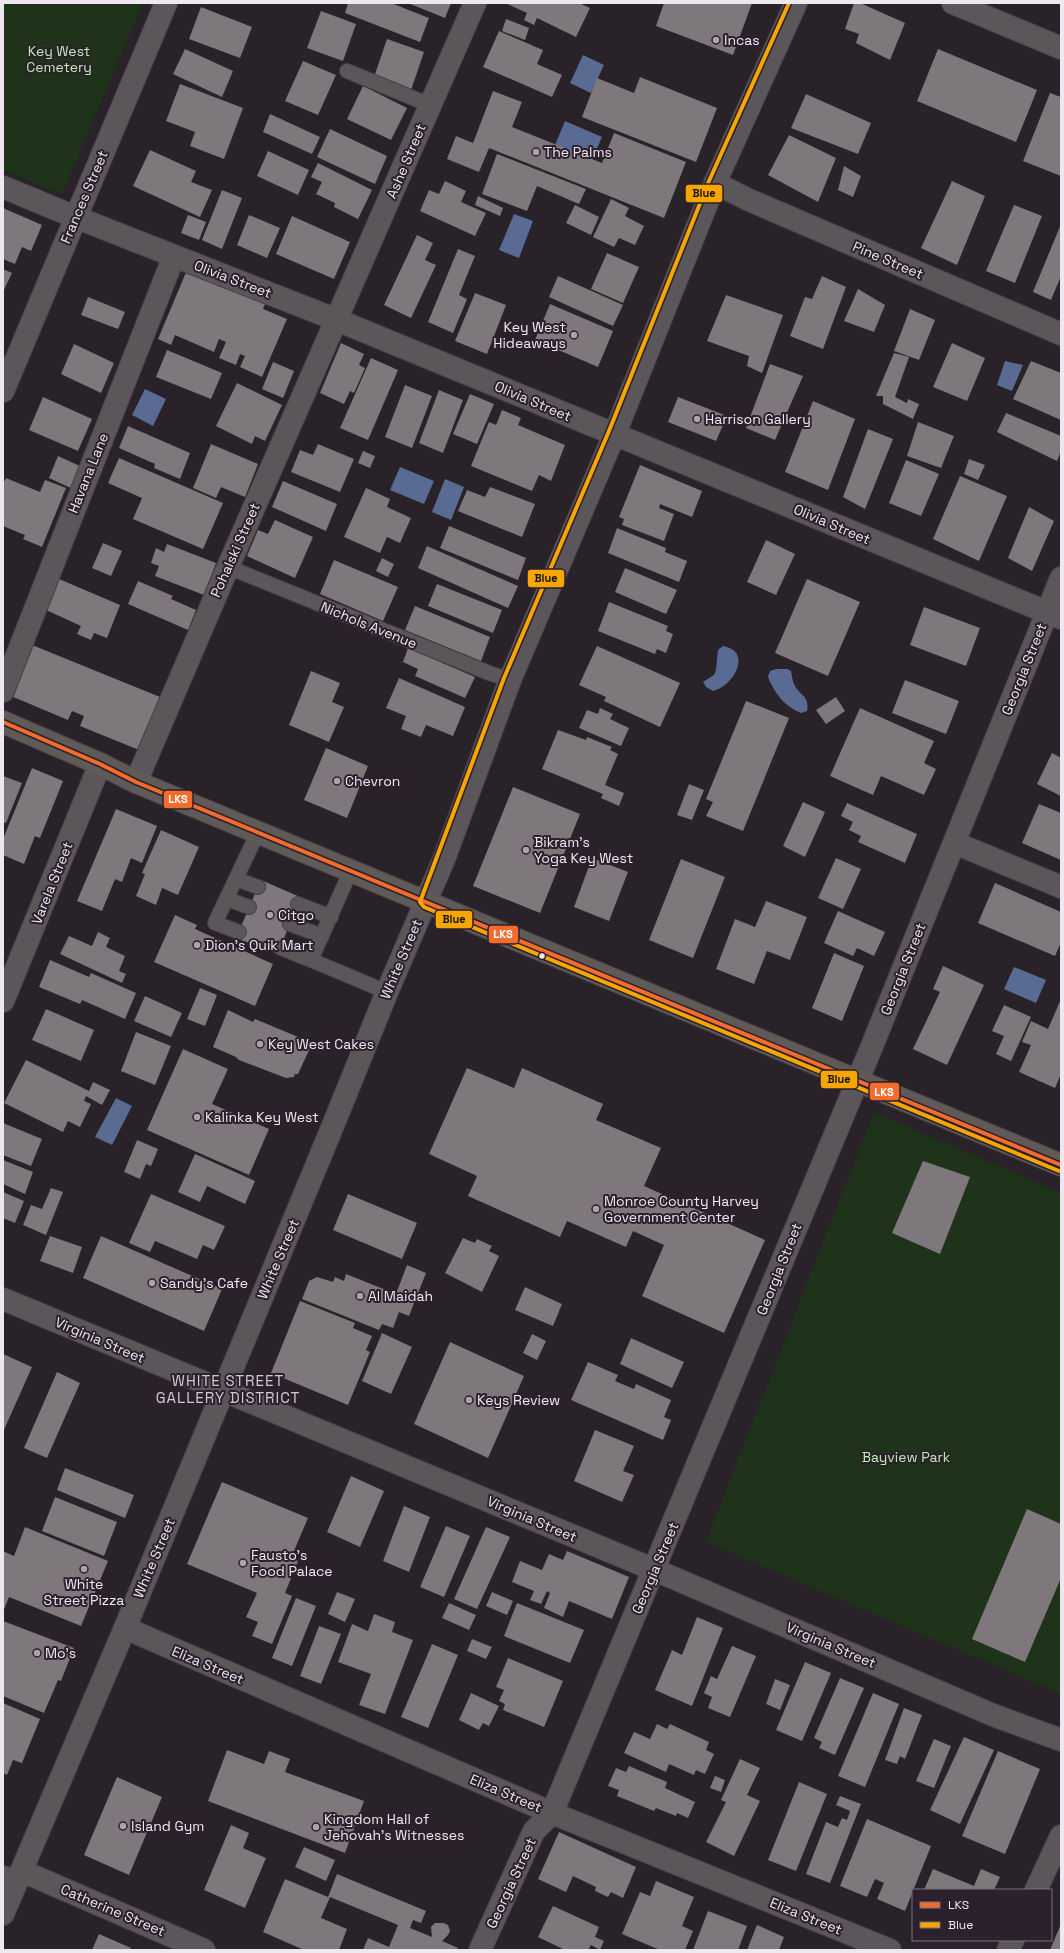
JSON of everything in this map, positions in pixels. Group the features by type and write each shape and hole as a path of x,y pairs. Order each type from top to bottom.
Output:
{"main road":[{"path":"3,722 100,764 136,782 1061,1164"}],"street":[{"name":"Frances Street","path":"3,391 166,3"},
{"name":"Ashe Street","path":"337,320 474,3"},
{"name":"White Street","path":"3,1914 14,1877 125,1628 387,992 426,901 510,680 615,433 715,183 796,3"},
{"path":"953,3 1061,48"},
{"name":"Pine Street","path":"715,183 749,200 1061,334"},
{"name":"Olivia Street","path":"3,187 75,218 337,320 583,422 615,433 1054,615"},
{"name":"Havana Lane","path":"3,691 174,256"},
{"name":"Pohalski Street","path":"136,782 228,567 337,320"},
{"name":"Georgia Street","path":"480,1950 534,1831 552,1813 655,1570 955,843 1054,615 1061,578"},
{"name":"Varela Street","path":"3,1001 100,764"},
{"path":"955,843 1061,886"},
{"name":"Virginia Street","path":"3,1299 655,1570 994,1715 1061,1740"},
{"name":"Eliza Street","path":"125,1628 552,1813 890,1950"},
{"path":"1036,1889 1061,1836"},
{"name":"Catherine Street","path":"14,1877 204,1950"},
{"path":"1008,1950 1012,1941"}],"lane":[{"path":"347,71 430,105"},
{"name":"Nichols Avenue","path":"228,567 474,668 510,680"},
{"path":"239,932 215,923 258,832"},
{"path":"311,960 351,870"},
{"path":"236,879 258,887"},
{"path":"227,899 249,907"},
{"path":"298,904 330,917"},
{"path":"290,924 322,936"},
{"path":"280,948 387,992"}],"green space":[{"name":"Key West Cemetery","path":"3,3 143,3 62,194 3,170"},
{"name":"Bayview Park","path":"874,1112 1061,1193 1061,1694 706,1542"}],"water":[{"path":"583,55 604,65 591,93 570,83"},
{"path":"565,121 602,137 592,160 555,145"},
{"path":"514,214 533,221 519,258 499,250"},
{"path":"1005,361 1023,365 1012,391 997,385"},
{"path":"145,389 166,399 153,426 132,415"},
{"path":"400,467 434,481 424,504 390,490"},
{"path":"445,479 464,487 451,520 432,512"},
{"path":"723,646 732,649 737,654 739,661 733,676 728,683 713,691 706,687 703,682 714,675 718,650"},
{"path":"776,669 787,669 791,671 792,679 796,688 806,699 808,706 807,711 801,713 795,710 785,703 777,694 768,677 770,671"},
{"path":"1014,967 1046,980 1036,1003 1004,989"},
{"path":"116,1098 132,1106 112,1145 95,1137"}],"building":[{"path":"348,3 391,3 429,18 420,42 345,13"},
{"path":"408,3 451,3 445,18"},
{"path":"505,3 579,3 590,8 576,37 537,18 534,25 524,20 527,13"},
{"name":"Incas","path":"664,3 752,3 733,55 656,26"},
{"path":"854,3 860,3 905,23 890,60 856,43 859,34 845,29"},
{"path":"201,7 252,27 240,58 189,39"},
{"path":"321,11 356,24 343,61 307,48"},
{"path":"506,19 529,28 525,40 502,31"},
{"path":"499,31 543,50 537,64 562,75 552,97 483,67"},
{"path":"387,39 424,52 410,93 373,80"},
{"path":"185,49 233,71 222,97 173,74"},
{"path":"938,49 1037,90 1016,142 917,101"},
{"path":"303,61 336,75 318,115 285,101"},
{"path":"640,77 717,108 696,162 582,117 597,78 634,93"},
{"path":"180,84 243,108 224,159 190,146 195,132 166,121"},
{"path":"363,86 407,108 391,140 347,119"},
{"name":"The Palms","path":"493,91 522,102 512,127 602,163 614,133 686,162 664,218 489,148 479,172 447,159 456,136 473,143"},
{"path":"1050,93 1061,97 1061,176 1023,161"},
{"path":"806,94 871,123 858,154 791,128"},
{"path":"270,114 320,137 312,154 263,132"},
{"path":"330,129 387,156 375,184 317,157"},
{"path":"789,135 836,158 818,202 768,175"},
{"path":"150,150 196,171 191,182 212,190 200,217 133,186"},
{"path":"268,151 309,170 298,195 257,176"},
{"path":"497,154 586,189 579,204 537,186 527,211 482,194"},
{"path":"318,163 372,190 358,219 334,207 335,203 316,194 322,182 311,177"},
{"path":"844,166 861,176 853,197 838,190"},
{"path":"445,181 466,191 461,202 486,213 475,236 420,211 429,190 439,194"},
{"path":"952,181 985,196 957,265 921,248"},
{"path":"222,190 242,198 222,249 202,240"},
{"path":"478,196 503,208 500,216 475,205"},
{"path":"611,199 629,208 625,216 644,226 635,245 619,238 614,247 593,237"},
{"path":"575,205 599,217 591,235 566,223"},
{"path":"1014,205 1042,216 1015,283 986,271"},
{"path":"3,208 42,225 31,251 22,247 15,264 3,259"},
{"path":"188,215 206,222 199,240 181,233"},
{"path":"249,215 280,228 267,258 237,245"},
{"path":"292,216 350,242 334,279 276,254"},
{"path":"1061,224 1061,276 1051,300 1033,292"},
{"path":"417,235 433,243 425,260 436,265 411,318 384,305"},
{"path":"458,249 475,256 459,295 467,299 453,333 428,322"},
{"path":"607,253 639,267 623,303 591,289"},
{"path":"3,269 12,273 3,292"},
{"path":"187,270 265,304 263,309 287,319 262,377 240,367 245,356 240,354 236,365 219,358 226,342 219,339 214,352 175,335 171,345 158,339"},
{"path":"558,276 623,305 613,326 549,297"},
{"path":"822,276 846,287 823,349 790,336 805,297 812,299"},
{"path":"858,289 885,305 874,332 844,321"},
{"path":"475,293 506,305 487,354 455,341"},
{"path":"726,295 783,315 762,373 747,366 749,356 707,341"},
{"path":"88,297 125,312 118,329 81,315"},
{"name":"Key West Hideaways","path":"550,304 613,331 598,367 535,340"},
{"path":"910,309 935,320 919,360 894,351"},
{"path":"341,343 364,354 359,365 365,368 354,393 350,391 344,404 320,393"},
{"path":"952,343 985,358 967,401 933,387"},
{"path":"74,344 114,363 101,393 61,374"},
{"path":"167,350 222,373 211,399 156,377"},
{"path":"894,353 909,357 895,397 907,403 908,399 919,404 913,419 883,404 883,396 876,396"},
{"path":"371,358 398,370 368,440 340,428"},
{"path":"1031,361 1061,373 1061,420 1013,399"},
{"path":"273,362 294,371 283,398 262,389"},
{"path":"770,364 803,376 775,440 746,428"},
{"path":"237,383 282,405 265,441 255,436 252,444 216,426"},
{"path":"405,385 432,396 412,448 385,437"},
{"path":"439,390 463,400 443,453 419,443"},
{"path":"470,394 494,404 477,444 453,434"},
{"path":"43,397 92,419 78,451 29,430"},
{"name":"Harrison Gallery","path":"678,397 727,416 716,441 668,422"},
{"path":"813,401 855,419 828,490 785,472"},
{"path":"502,410 521,418 518,425 565,445 551,481 539,475 532,491 471,466 489,422 496,425"},
{"path":"1006,413 1061,436 1061,451 1057,461 997,432"},
{"path":"918,422 954,436 941,468 907,456"},
{"path":"128,426 190,453 180,479 154,468 155,464 119,448"},
{"path":"868,429 893,439 865,509 843,497"},
{"path":"211,444 258,464 245,497 221,487 216,498 193,488"},
{"path":"318,444 354,459 340,492 291,472 300,450 313,455"},
{"path":"363,451 375,456 370,468 358,463"},
{"path":"58,456 82,467 73,489 49,478"},
{"path":"119,458 223,503 203,549 133,519 142,498 108,483"},
{"path":"969,459 985,465 978,480 964,474"},
{"path":"906,460 939,474 921,516 889,503"},
{"path":"640,465 702,491 692,517 660,504 659,508 674,514 664,541 622,525 624,519 619,517"},
{"path":"960,476 1007,496 979,561 933,539"},
{"path":"6,478 40,492 45,480 66,488 42,547 23,539 25,535 3,526 3,484"},
{"path":"283,481 337,504 326,531 272,507"},
{"path":"490,487 535,504 522,537 458,511 467,490 485,497"},
{"path":"366,488 390,499 387,507 411,518 400,543 387,537 380,553 344,537"},
{"path":"1029,507 1054,521 1032,571 1008,558"},
{"path":"275,520 313,537 295,578 247,556 258,530 268,534"},
{"path":"449,526 526,558 518,580 440,548"},
{"path":"617,528 666,548 665,552 687,561 679,582 608,553"},
{"path":"766,540 795,554 776,595 747,582"},
{"path":"103,543 122,551 111,576 92,568"},
{"path":"167,544 216,563 204,595 155,576 159,566 151,563 156,548 164,552"},
{"path":"427,546 518,586 508,608 418,568"},
{"path":"382,558 394,564 388,577 376,571"},
{"path":"334,560 398,587 383,621 320,594"},
{"path":"625,568 677,590 666,614 615,592"},
{"path":"59,579 120,605 107,638 94,633 91,640 77,634 81,626 46,610"},
{"path":"807,579 860,602 828,676 775,653"},
{"path":"138,581 173,596 171,599 196,610 188,630 128,604"},
{"path":"437,584 502,610 493,633 428,606"},
{"path":"609,602 668,626 666,631 673,634 666,653 657,649 655,654 598,631"},
{"path":"415,606 490,637 481,661 405,630"},
{"path":"924,607 980,628 966,666 910,645"},
{"path":"32,645 165,699 144,752 80,726 84,716 72,711 68,720 11,696"},
{"path":"597,646 680,683 660,727 604,701 606,697 579,685"},
{"path":"408,648 475,677 465,698 415,676 418,669 403,662"},
{"path":"311,671 340,683 332,702 344,707 329,742 289,725"},
{"path":"399,678 465,707 453,736 426,725 421,737 401,729 406,716 386,708"},
{"path":"905,680 959,701 946,734 892,713"},
{"path":"836,697 845,711 826,724 816,710"},
{"path":"746,701 789,718 743,831 706,816 713,802 706,799"},
{"path":"600,708 613,714 610,719 629,728 621,746 579,728 587,710 598,714"},
{"path":"860,708 934,741 924,763 936,769 924,795 881,776 873,795 830,776"},
{"path":"558,730 586,740 587,737 612,747 610,750 618,754 605,785 624,793 619,806 601,798 603,794 542,769"},
{"name":"Chevron","path":"326,748 368,766 347,818 304,800"},
{"path":"1052,753 1061,758 1061,796 1037,784"},
{"path":"32,768 63,781 40,838 35,836 24,864 3,855 3,839"},
{"path":"3,776 22,783 6,823 3,822"},
{"path":"689,784 704,790 692,820 677,815"},
{"name":"Bikram's Yoga Key West","path":"513,787 580,814 540,913 473,886"},
{"path":"803,802 825,812 805,857 783,846"},
{"path":"847,803 917,834 905,863 858,842 861,836 849,830 853,822 841,816"},
{"path":"1039,804 1061,813 1061,860 1022,843"},
{"path":"116,809 157,826 142,863 131,858 122,882 115,879 102,911 77,901"},
{"path":"161,830 199,847 178,895 162,888 156,905 136,896 145,874 142,873"},
{"path":"592,858 628,872 609,921 574,907"},
{"path":"836,858 861,869 843,909 818,898"},
{"path":"681,859 725,877 693,958 649,940"},
{"name":"Citgo","path":"261,880 300,897 278,954 236,938"},
{"path":"995,883 1061,912 1061,942 1055,956 978,923"},
{"path":"766,901 807,917 790,960 767,951 754,984 716,969 735,919 755,927"},
{"path":"838,911 885,932 874,956 857,948 853,956 824,943"},
{"name":"Dion's Quik Mart","path":"175,915 197,925 195,929 273,964 255,1006 154,962"},
{"path":"98,932 110,938 106,947 125,956 119,971 126,974 122,983 60,954 69,936 92,946"},
{"path":"834,953 864,966 842,1021 812,1008"},
{"path":"50,960 89,977 91,973 136,993 125,1019 82,1000 80,1004 39,987"},
{"path":"943,966 984,985 947,1065 913,1049 940,992 933,989"},
{"path":"200,988 217,995 205,1026 187,1019"},
{"path":"145,996 182,1013 171,1037 134,1021"},
{"path":"1061,999 1061,1074 1055,1088 1019,1072 1031,1045 1022,1042 1031,1021 1048,1029"},
{"path":"1004,1005 1031,1017 1011,1061 996,1054 1004,1036 992,1031"},
{"path":"46,1009 94,1030 81,1061 32,1040"},
{"name":"Key West Cakes","path":"228,1010 253,1022 255,1019 303,1039 302,1042 311,1046 298,1074 295,1074 294,1077 286,1078 239,1060 236,1057 213,1047"},
{"path":"136,1032 171,1046 155,1085 121,1071"},
{"name":"Kalinka Key West","path":"183,1049 228,1069 212,1104 269,1129 249,1175 147,1130"},
{"path":"26,1060 89,1091 93,1082 110,1090 102,1105 86,1096 84,1101 91,1104 80,1127 68,1121 63,1132 4,1103"},
{"name":"Monroe County Harvey Government Center","path":"467,1068 514,1088 522,1068 603,1104 596,1120 661,1148 644,1186 765,1240 724,1333 642,1296 664,1245 633,1231 626,1247 567,1221 560,1237 468,1196 477,1176 429,1154"},
{"path":"3,1123 42,1139 31,1166 3,1155"},
{"path":"137,1140 158,1149 151,1166 146,1164 140,1179 124,1172"},
{"path":"195,1154 255,1181 245,1204 207,1186 200,1202 178,1192"},
{"path":"3,1160 33,1172 25,1194 3,1184"},
{"path":"923,1161 970,1177 940,1254 892,1233"},
{"path":"51,1188 63,1192 46,1235 23,1225 31,1205 42,1209"},
{"path":"3,1192 24,1201 15,1223 3,1218"},
{"path":"151,1194 225,1226 214,1250 203,1245 197,1259 155,1241 150,1252 129,1243"},
{"path":"348,1194 417,1223 402,1259 333,1230"},
{"path":"50,1236 82,1247 73,1273 40,1261"},
{"name":"Sandy's Cafe","path":"101,1236 222,1289 204,1331 83,1278"},
{"path":"463,1238 475,1243 477,1239 492,1246 489,1251 499,1256 482,1292 445,1273"},
{"name":"Al Maidah","path":"407,1265 426,1273 409,1316 399,1312 393,1328 382,1324 379,1330 302,1299 309,1281 317,1277 333,1282 335,1277 344,1281 346,1274 396,1294"},
{"path":"525,1287 562,1304 553,1326 515,1310"},
{"path":"300,1301 355,1323 353,1328 372,1336 366,1350 370,1352 348,1405 271,1373"},
{"path":"382,1333 412,1347 391,1394 362,1381"},
{"path":"532,1334 546,1341 537,1360 523,1353"},
{"path":"631,1338 684,1362 672,1388 620,1364"},
{"name":"Keys Review","path":"450,1342 524,1376 488,1458 414,1424"},
{"path":"3,1354 32,1367 3,1432"},
{"path":"588,1362 618,1375 615,1381 634,1389 636,1384 671,1400 664,1417 671,1420 663,1440 571,1400"},
{"path":"57,1372 80,1383 47,1458 24,1448"},
{"path":"595,1430 634,1446 623,1471 634,1475 622,1502 574,1481"},
{"path":"65,1468 134,1495 125,1518 57,1490"},
{"path":"351,1476 384,1491 360,1547 327,1532"},
{"name":"Fausto's Food Palace","path":"222,1482 308,1518 291,1558 298,1561 285,1593 292,1596 272,1644 252,1636 258,1622 246,1617 257,1593 187,1564"},
{"path":"55,1497 117,1522 104,1556 42,1531"},
{"path":"404,1506 430,1517 409,1572 383,1561"},
{"path":"1027,1509 1061,1524 1061,1578 1025,1662 972,1639"},
{"path":"446,1526 470,1536 444,1597 420,1587"},
{"path":"25,1527 108,1561 81,1626 9,1597 3,1612 3,1551 14,1556"},
{"path":"486,1527 510,1537 477,1609 454,1599"},
{"path":"567,1551 629,1577 612,1619 569,1601 563,1617 544,1608 550,1593 547,1591 541,1604 530,1600 534,1591 512,1582 520,1561 542,1570 549,1554 563,1560"},
{"path":"337,1592 355,1599 345,1622 328,1614"},
{"path":"492,1592 513,1601 507,1615 486,1606"},
{"path":"296,1598 316,1606 292,1666 272,1658"},
{"path":"449,1603 476,1615 469,1630 442,1618"},
{"path":"517,1603 584,1630 570,1663 504,1636"},
{"path":"374,1614 395,1622 392,1632 413,1640 385,1714 359,1705 371,1674 338,1662 352,1624 368,1631"},
{"path":"697,1617 723,1628 692,1706 655,1690 672,1650 682,1655"},
{"path":"3,1621 74,1648 61,1681 58,1680 44,1713 3,1696"},
{"path":"319,1626 341,1634 321,1684 300,1676"},
{"path":"472,1639 492,1647 486,1659 467,1651"},
{"path":"432,1644 458,1655 428,1728 401,1717"},
{"path":"732,1646 756,1656 730,1717 708,1708 712,1697 704,1693 711,1676 717,1679"},
{"path":"508,1658 563,1681 544,1727 503,1710 505,1704 499,1701 504,1690 496,1687"},
{"path":"805,1662 831,1673 802,1741 776,1730"},
{"path":"840,1678 864,1688 835,1755 819,1748 822,1742 814,1738"},
{"path":"775,1679 790,1685 780,1710 766,1704"},
{"path":"471,1693 499,1706 489,1726 483,1723 479,1730 459,1720"},
{"path":"873,1693 899,1704 865,1787 838,1776"},
{"path":"3,1703 40,1719 22,1763 13,1760 7,1775 3,1773"},
{"path":"904,1708 922,1715 905,1759 900,1756 897,1764 885,1760"},
{"path":"657,1724 667,1729 670,1724 709,1742 706,1750 714,1754 705,1774 696,1770 694,1775 669,1764 666,1772 624,1753 634,1732 650,1739"},
{"path":"964,1737 994,1750 960,1824 930,1810"},
{"path":"934,1739 951,1746 934,1788 916,1781"},
{"name":"Kingdom Hall of Jehovah's Witnesses","path":"227,1750 264,1764 269,1751 290,1759 285,1772 364,1801 345,1853 208,1801"},
{"path":"998,1751 1040,1769 1005,1854 962,1836"},
{"path":"740,1759 760,1768 747,1795 760,1801 734,1856 706,1842 726,1802 721,1800"},
{"path":"629,1766 667,1782 665,1788 695,1802 688,1818 677,1813 676,1816 656,1808 654,1811 617,1796 619,1790 608,1786 616,1768 626,1772"},
{"path":"715,1776 725,1780 721,1792 710,1788"},
{"name":"Island Gym","path":"117,1777 162,1797 129,1875 84,1855"},
{"path":"799,1782 827,1794 796,1871 768,1860"},
{"path":"840,1796 861,1804 830,1883 806,1874 826,1822 838,1827 842,1818 847,1820 850,1811 836,1805"},
{"path":"867,1819 931,1846 914,1889 912,1889 912,1894 905,1911 877,1899 884,1883 875,1879 867,1897 840,1886"},
{"path":"231,1825 249,1833 243,1848 266,1858 245,1908 204,1890"},
{"path":"559,1832 636,1867 623,1898 611,1892 608,1897 595,1891 596,1887 573,1876 566,1892 538,1879"},
{"path":"304,1847 335,1860 326,1881 295,1867"},
{"path":"933,1869 974,1886 981,1869 1000,1877 994,1889 924,1889"},
{"path":"337,1874 426,1911 421,1923 413,1920 410,1928 432,1937 431,1927 435,1923 443,1923 448,1925 450,1931 442,1941 458,1948 457,1950 363,1950 368,1938 389,1947 398,1925 330,1897 321,1918 347,1929 339,1950 304,1950 263,1932 285,1879 328,1897"},
{"path":"656,1881 694,1897 682,1926 693,1931 685,1950 660,1950 622,1934 640,1892 650,1896"},
{"path":"553,1906 599,1927 595,1937 604,1941 600,1950 591,1945 588,1950 565,1950 538,1937"},
{"path":"708,1911 747,1926 738,1950 693,1950"},
{"path":"1061,1924 1061,1950 1050,1950"},
{"path":"757,1925 784,1937 779,1950 747,1950"},
{"path":"99,1934 131,1948 130,1950 92,1950"}],"transit line":[{"name":"Blue","path":"789,3 709,181 609,431 504,678 420,902 424,907 1059,1171"},
{"name":"LKS","path":"3,722 100,764 136,782 1061,1165"}],"place":[{"name":"Incas","path":"716,40"},
{"name":"The Palms","path":"536,152"},
{"name":"Key West Hideaways","path":"574,335"},
{"name":"Harrison Gallery","path":"697,419"},
{"name":"Chevron","path":"337,781"},
{"name":"Bikram's Yoga Key West","path":"526,850"},
{"name":"Citgo","path":"270,915"},
{"name":"Dion's Quik Mart","path":"197,945"},
{"name":"Key West Cakes","path":"260,1044"},
{"name":"Kalinka Key West","path":"197,1117"},
{"name":"Monroe County Harvey Government Center","path":"596,1209"},
{"name":"Sandy's Cafe","path":"152,1283"},
{"name":"Al Maidah","path":"360,1296"},
{"name":"Keys Review","path":"469,1400"},
{"name":"Fausto's Food Palace","path":"243,1563"},
{"name":"White Street Pizza","path":"84,1569"},
{"name":"Mo's","path":"37,1653"},
{"name":"Island Gym","path":"123,1826"},
{"name":"Kingdom Hall of Jehovah's Witnesses","path":"316,1827"}],"district":[{"name":"WHITE STREET GALLERY DISTRICT","path":"228,1390"}]}
